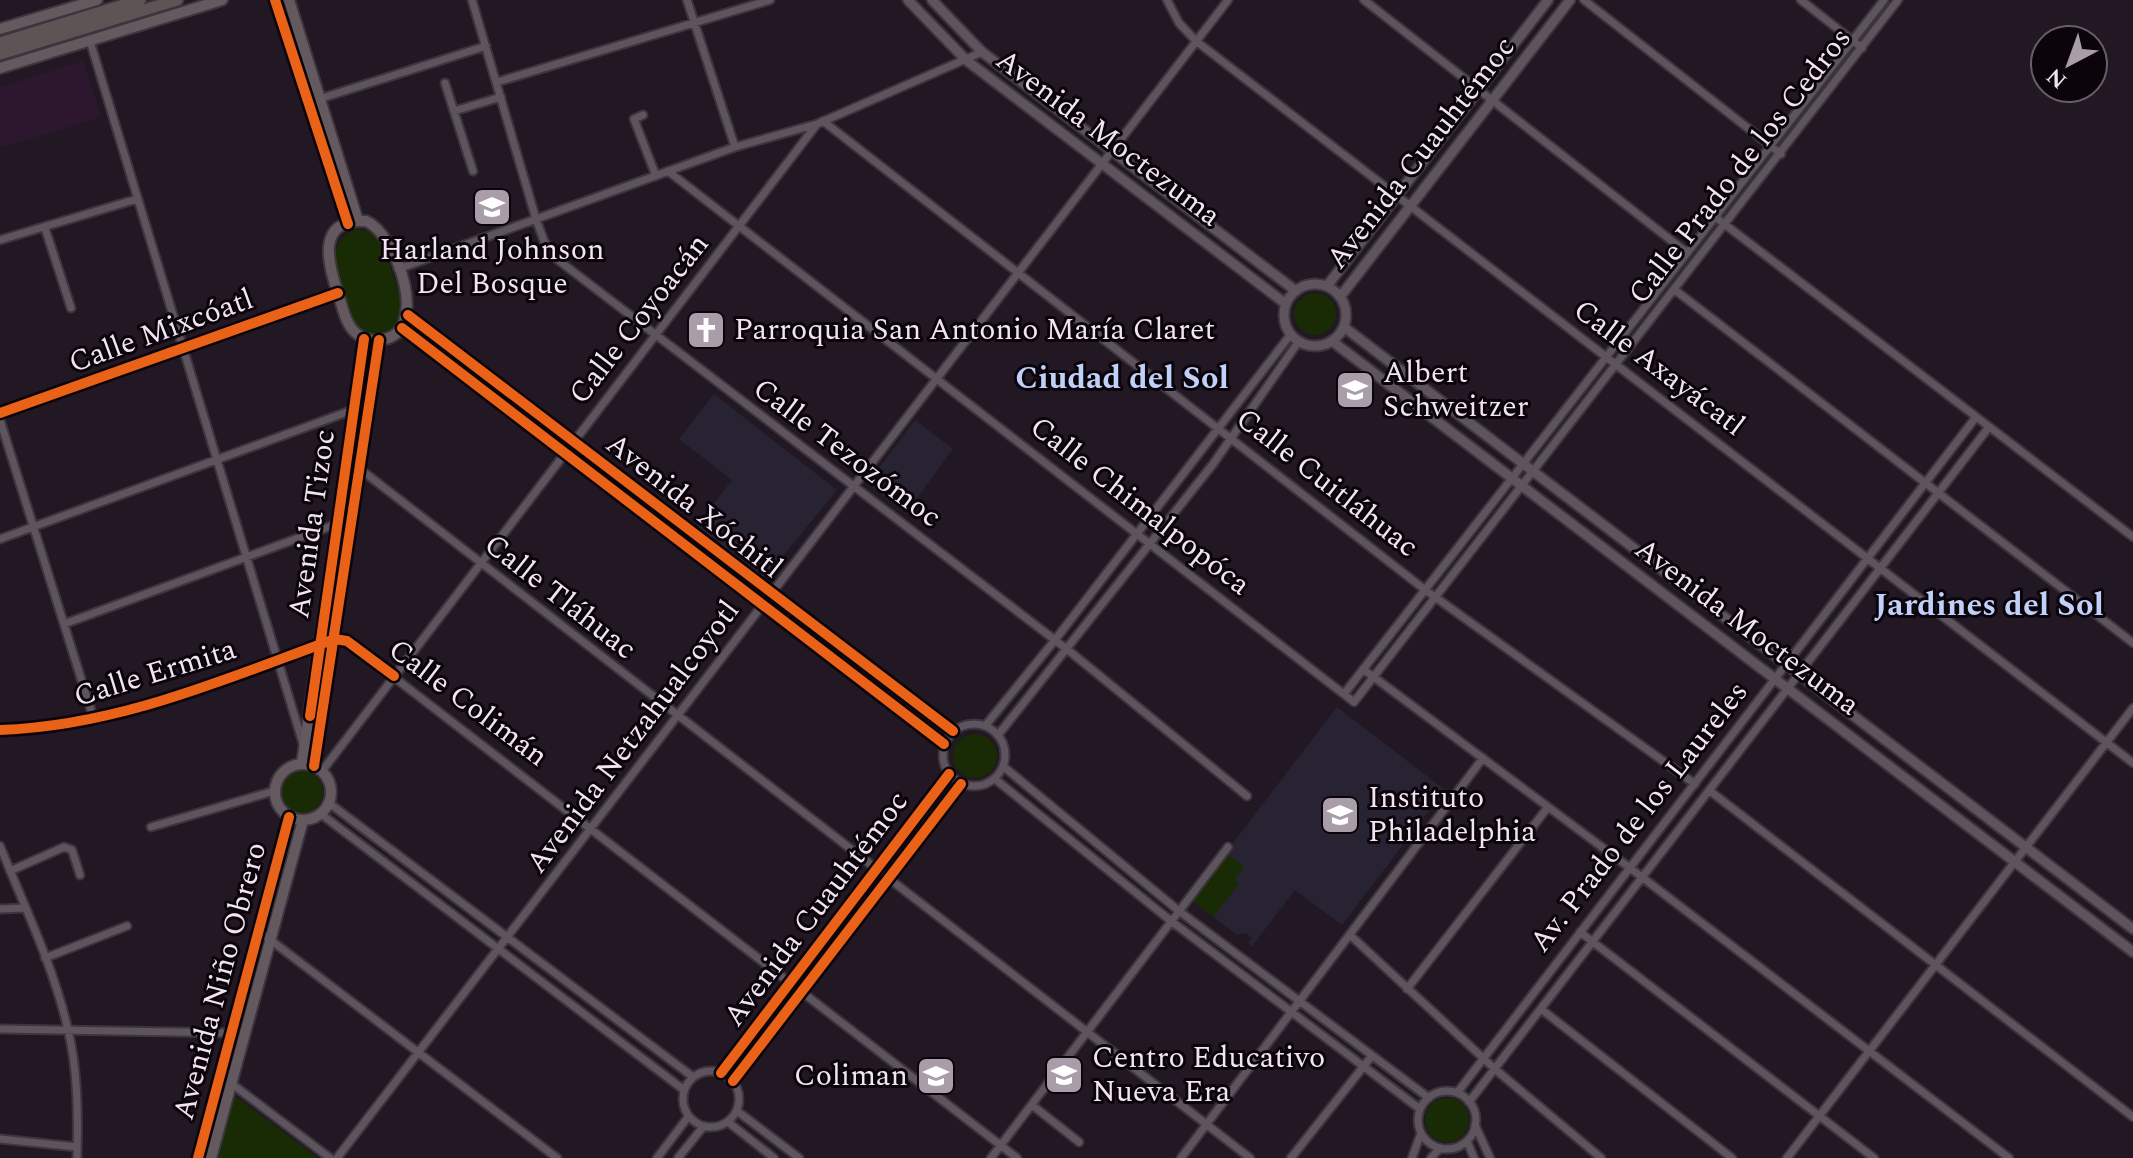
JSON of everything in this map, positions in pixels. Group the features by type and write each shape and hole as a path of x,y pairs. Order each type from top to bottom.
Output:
{"main road":[{"path":"0,29 97,0"},
{"path":"0,43 140,0"},
{"path":"0,54 177,0"},
{"path":"0,68 222,0"},
{"path":"275,0 353,222"},
{"path":"289,0 353,222"},
{"path":"302,84 314,79"},
{"path":"353,222 377,226 384,233 398,269 408,315 402,328 396,334 379,340 364,339 350,327 327,253 335,232 353,222"},
{"name":"Avenida Tizoc","path":"302,763 364,339"},
{"name":"Avenida Tizoc","path":"318,768 379,340"},
{"path":"302,763 318,768 331,789 329,803 321,814 303,820 289,817 277,803 274,791 281,774 302,763"},
{"name":"Avenida Niño Obrero","path":"198,1158 289,817"},
{"name":"Avenida Niño Obrero","path":"211,1158 303,820"}],"street":[{"name":"Calle Tezozómoc","path":"472,0 536,219 544,241 558,260 1068,650 1247,796"},
{"path":"687,0 735,147"},
{"path":"497,82 770,0"},
{"name":"Avenida Moctezuma","path":"908,0 966,60 1286,304"},
{"name":"Avenida Moctezuma","path":"932,0 982,52 1296,291"},
{"name":"Calle Axayácatl","path":"1167,0 1179,23 1196,41 2133,763"},
{"name":"Avenida Netzahualcoyotl","path":"337,1158 1228,0"},
{"path":"1364,0 1686,252"},
{"name":"Avenida Cuauhtémoc","path":"1327,286 1548,0"},
{"name":"Avenida Cuauhtémoc","path":"1340,297 1570,0"},
{"path":"1584,0 1781,154"},
{"path":"1801,0 1862,48"},
{"name":"Calle Prado de los Cedros","path":"1344,694 1884,0"},
{"name":"Calle Prado de los Cedros","path":"1354,702 1533,475 1898,0"},
{"path":"90,41 305,751"},
{"path":"319,99 486,46"},
{"path":"398,269 735,147 820,122 982,52"},
{"path":"445,83 473,171"},
{"path":"454,111 501,97"},
{"path":"643,115 634,119 656,176"},
{"name":"Calle Coyoacán","path":"318,768 394,676 820,122"},
{"name":"Calle Cuitláhuac","path":"820,122 1424,589 1695,784"},
{"name":"Calle Chimalpopóca","path":"668,171 1354,702"},
{"path":"0,240 137,199"},
{"path":"1714,216 2133,537"},
{"path":"45,228 71,308"},
{"path":"1308,285 1327,286 1340,297 1346,312 1344,327 1332,341 1316,346 1295,338 1284,317 1286,304 1296,291 1308,285"},
{"path":"1675,290 2133,643"},
{"name":"Calle Mixcóatl","path":"0,413 338,293"},
{"name":"Avenida Xóchitl","path":"408,315 953,731"},
{"name":"Avenida Moctezuma","path":"1344,327 1521,466 1800,673 2133,929"},
{"name":"Avenida Xóchitl","path":"402,328 944,744"},
{"path":"985,726 1295,338"},
{"path":"998,735 1231,440 1295,338"},
{"name":"Avenida Moctezuma","path":"1332,341 2133,952"},
{"path":"0,539 369,404"},
{"name":"Av. Prado de los Laureles","path":"1457,1093 1976,417"},
{"path":"0,420 94,720"},
{"name":"Av. Prado de los Laureles","path":"1469,1102 1989,427"},
{"path":"345,469 360,469"},
{"name":"Calle Tláhuac","path":"360,469 677,718 1250,1158"},
{"path":"64,624 353,518"},
{"path":"319,645 335,639"},
{"name":"Calle Colimán","path":"335,639 347,641 394,676 1017,1158"},
{"name":"Calle Ermita","path":"0,730 94,720 160,703 319,645"},
{"path":"1363,669 1630,868 2009,1158"},
{"path":"1787,1158 2133,708"},
{"path":"968,724 985,726 998,735 1005,750 1004,767 995,779 982,786 961,784 949,774 943,756 944,744 953,731 968,724"},
{"path":"1181,1158 1483,758"},
{"path":"1004,767 1179,911 1429,1098"},
{"name":"Avenida Cuauhtémoc","path":"721,1073 949,774"},
{"path":"995,779 1171,921 1420,1109"},
{"name":"Avenida Cuauhtémoc","path":"733,1081 961,784"},
{"path":"151,827 274,791"},
{"path":"1710,791 2133,1117"},
{"path":"329,803 510,936 693,1077"},
{"path":"1407,989 1548,807"},
{"path":"321,814 684,1090"},
{"path":"0,846 45,958 69,1032 77,1158"},
{"path":"10,871 64,847 72,850 80,875"},
{"path":"991,1158 1228,847"},
{"path":"0,909 24,908"},
{"path":"45,958 127,926"},
{"path":"260,932 557,1158"},
{"path":"1580,932 1874,1158"},
{"path":"1350,935 1496,1070 1601,1158"},
{"path":"1541,1009 1732,1158"},
{"path":"0,1029 246,1033"},
{"path":"1291,1158 1371,1057"},
{"path":"707,1071 721,1073 733,1081 739,1095 737,1111 728,1122 718,1127 703,1127 688,1117 683,1106 684,1090 693,1077 707,1071"},
{"path":"232,1084 330,1158"},
{"path":"1412,1158 1421,1133 1420,1109 1439,1092 1457,1093 1469,1102 1475,1125 1490,1158"},
{"path":"1032,1105 1079,1142"},
{"path":"737,1111 799,1158"},
{"path":"657,1158 688,1117"},
{"path":"728,1122 774,1158"},
{"path":"1421,1133 1440,1148 1457,1147 1467,1141 1475,1125"},
{"path":"678,1158 703,1127"},
{"path":"0,1139 77,1147"},
{"path":"1467,1141 1474,1158"},
{"path":"1431,1158 1440,1148"}],"shaded area":[{"path":"83,61 101,117 0,148 0,87"},
{"path":"714,394 837,490 765,578 697,526 732,480 679,439"},
{"path":"915,420 953,449 906,513 867,484"},
{"name":"Instituto Philadelphia","path":"1337,707 1445,790 1342,925 1295,890 1252,946 1248,943 1252,938 1246,933 1237,935 1190,899"}],"green space":[{"path":"357,229 374,232 382,241 404,309 390,330 379,334 365,334 355,325 335,264 339,242"},
{"path":"1315,293 1330,299 1336,314 1330,329 1315,335 1300,329 1294,314 1300,299"},
{"path":"975,734 991,740 997,756 991,772 975,778 959,772 953,756 959,740"},
{"path":"302,771 317,777 323,792 317,807 302,813 287,807 281,792 287,777"},
{"path":"1226,853 1244,867 1234,880 1239,884 1213,917 1190,899"},
{"path":"235,1096 318,1158 218,1158"},
{"path":"1447,1098 1463,1104 1469,1120 1463,1136 1447,1142 1431,1136 1425,1120 1431,1104"}],"cycle path":[{"path":"275,0 348,224"},
{"path":"0,413 338,293"},
{"path":"408,315 953,731"},
{"path":"402,328 944,744"},
{"path":"310,716 364,339"},
{"path":"314,766 379,340"},
{"path":"0,730 44,727 129,710 212,684 335,639 347,641 394,676"},
{"path":"721,1073 949,774"},
{"path":"733,1081 961,784"},
{"path":"198,1158 289,817"}],"place":[{"name":"Harland Johnson Del Bosque","path":"492,207"},
{"name":"Parroquia San Antonio María Claret","path":"706,330"},
{"name":"Albert Schweitzer","path":"1355,390"},
{"name":"Instituto Philadelphia","path":"1340,815"},
{"name":"Centro Educativo Nueva Era","path":"1064,1075"},
{"name":"Coliman","path":"936,1076"}],"district":[{"name":"Ciudad del Sol","path":"1122,378"},
{"name":"Jardines del Sol","path":"1989,605"}]}
